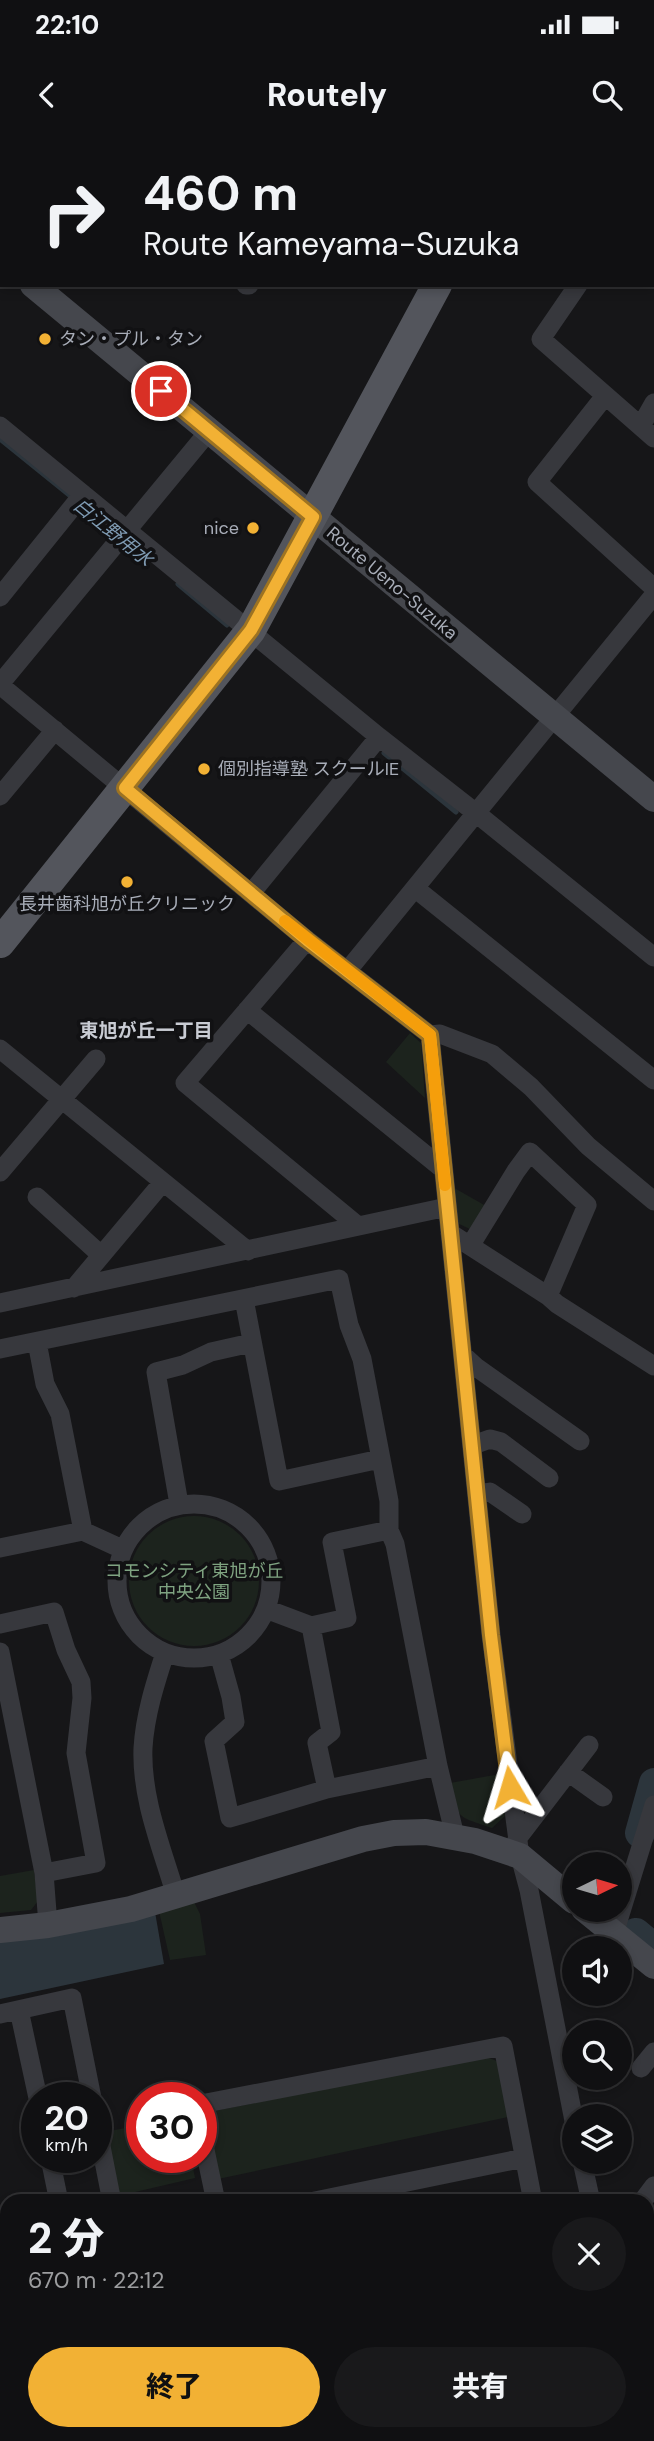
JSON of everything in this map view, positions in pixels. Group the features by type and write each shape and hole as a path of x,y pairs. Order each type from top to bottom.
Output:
{"main road":[{"name":"Route Ueno-Suzuka","path":"35,287 654,799"},
{"path":"0,943 251,630 436,287"},
{"path":"0,1930 48,1925 131,1909 363,1839 394,1833 426,1832 518,1847 562,1889"},
{"path":"600,1922 654,1966"}],"street":[{"path":"577,287 541,339 647,432 654,403"},
{"path":"605,396 537,482 654,588"},
{"path":"209,431 0,685 307,940 430,1035 440,1034 492,1054 531,1087 588,1146 654,1201"},
{"path":"2,433 122,535 251,630 379,737 654,957"},
{"path":"0,597 79,500"},
{"path":"348,970 654,595"},
{"path":"0,796 55,730"},
{"path":"252,892 379,737"},
{"path":"416,889 654,1080"},
{"path":"307,940 185,1083 356,1225"},
{"path":"247,1010 443,1169"},
{"path":"430,1035 491,1635 518,1847 529,1890 571,2104"},
{"path":"0,1049 248,1251"},
{"path":"0,1172 96,1059"},
{"path":"470,1246 530,1152 587,1205 548,1296"},
{"path":"74,1288 163,1182"},
{"path":"37,1197 101,1255"},
{"path":"0,1303 447,1207"},
{"path":"450,1233 654,1366"},
{"path":"0,1349 339,1279 349,1325 362,1359 389,1501 389,1530 395,1544 438,1766 455,1836"},
{"path":"244,1299 279,1481 380,1459"},
{"path":"37,1342 45,1384 60,1414 83,1531"},
{"path":"179,1504 156,1372 211,1352 251,1343"},
{"path":"464,1356 580,1441"},
{"path":"473,1445 490,1439 501,1442 549,1478"},
{"path":"478,1494 491,1492 522,1514"},
{"path":"179,1504 219,1508 252,1528 263,1544 269,1569 266,1609 246,1636 229,1650 207,1657 183,1657 165,1653 141,1637 122,1610 117,1588 122,1549 144,1523 161,1511 179,1504"},
{"path":"266,1609 311,1626 347,1618 332,1542 389,1530"},
{"path":"0,1548 83,1531 122,1549"},
{"path":"0,1624 54,1612 65,1650 80,1682 82,1698 76,1753 96,1863 44,1872"},
{"path":"311,1626 331,1732 317,1742 327,1789"},
{"path":"0,1652 44,1872 48,1925"},
{"path":"165,1653 151,1697 143,1746 143,1766 147,1795 176,1896"},
{"path":"219,1654 235,1722 215,1741 230,1818 327,1789 438,1766"},
{"path":"518,1847 589,1745"},
{"path":"568,1772 603,1797"},
{"path":"614,1934 654,1805"},
{"path":"33,2082 10,2012 72,1998 89,2082"},
{"path":"217,2101 503,2046 531,2194"},
{"path":"641,2068 654,2052"},
{"path":"349,2194 524,2158"},
{"path":"53,2173 57,2194"},
{"path":"107,2173 111,2194"},
{"path":"210,2173 214,2194"},
{"path":"585,2174 589,2194"}],"green space":[{"path":"410,1033 421,1043 425,1098 386,1062"},
{"path":"456,1189 486,1206 472,1230 457,1223"},
{"name":"コモンシティ東旭が丘 中央公園","path":"194,1516 219,1521 240,1535 254,1556 259,1581 254,1606 240,1627 219,1641 194,1646 169,1641 148,1627 134,1606 129,1581 134,1556 148,1535 169,1521"},
{"path":"500,1774 505,1816 492,1828 461,1815 450,1783"},
{"path":"34,1870 38,1901 31,1910 0,1913 0,1876"},
{"path":"194,1902 200,1914 206,1955 170,1960 159,1911"},
{"path":"487,2057 499,2062 508,2117 218,2179 217,2110"},
{"path":"126,2128 126,2173 194,2173 195,2178 118,2194 112,2169 112,2131"}],"shaded area":[{"path":"155,1912 164,1964 0,1999 0,1942"}],"waterway":[{"name":"白江野用水","path":"0,439 73,498"},
{"name":"白江野用水","path":"80,505 100,520"},
{"name":"白江野用水","path":"178,584 227,625"},
{"name":"白江野用水","path":"384,753 456,812"},
{"name":"白江野用水","path":"640,1833 654,1783"},
{"name":"白江野用水","path":"636,1933 654,1948"}],"slow traffic":[{"path":"285,921 430,1035 445,1185"}],"place":[{"name":"タン・プル・タン","path":"45,339"},
{"name":"nice","path":"253,528"},
{"name":"個別指導塾 スクールIE","path":"204,769"},
{"name":"長井歯科旭が丘クリニック","path":"127,882"}],"district":[{"name":"東旭が丘一丁目","path":"146,1030"}],"route":[{"path":"161,391 313,517 251,630 125,788 307,940 430,1035 491,1635 510,1787"}]}
